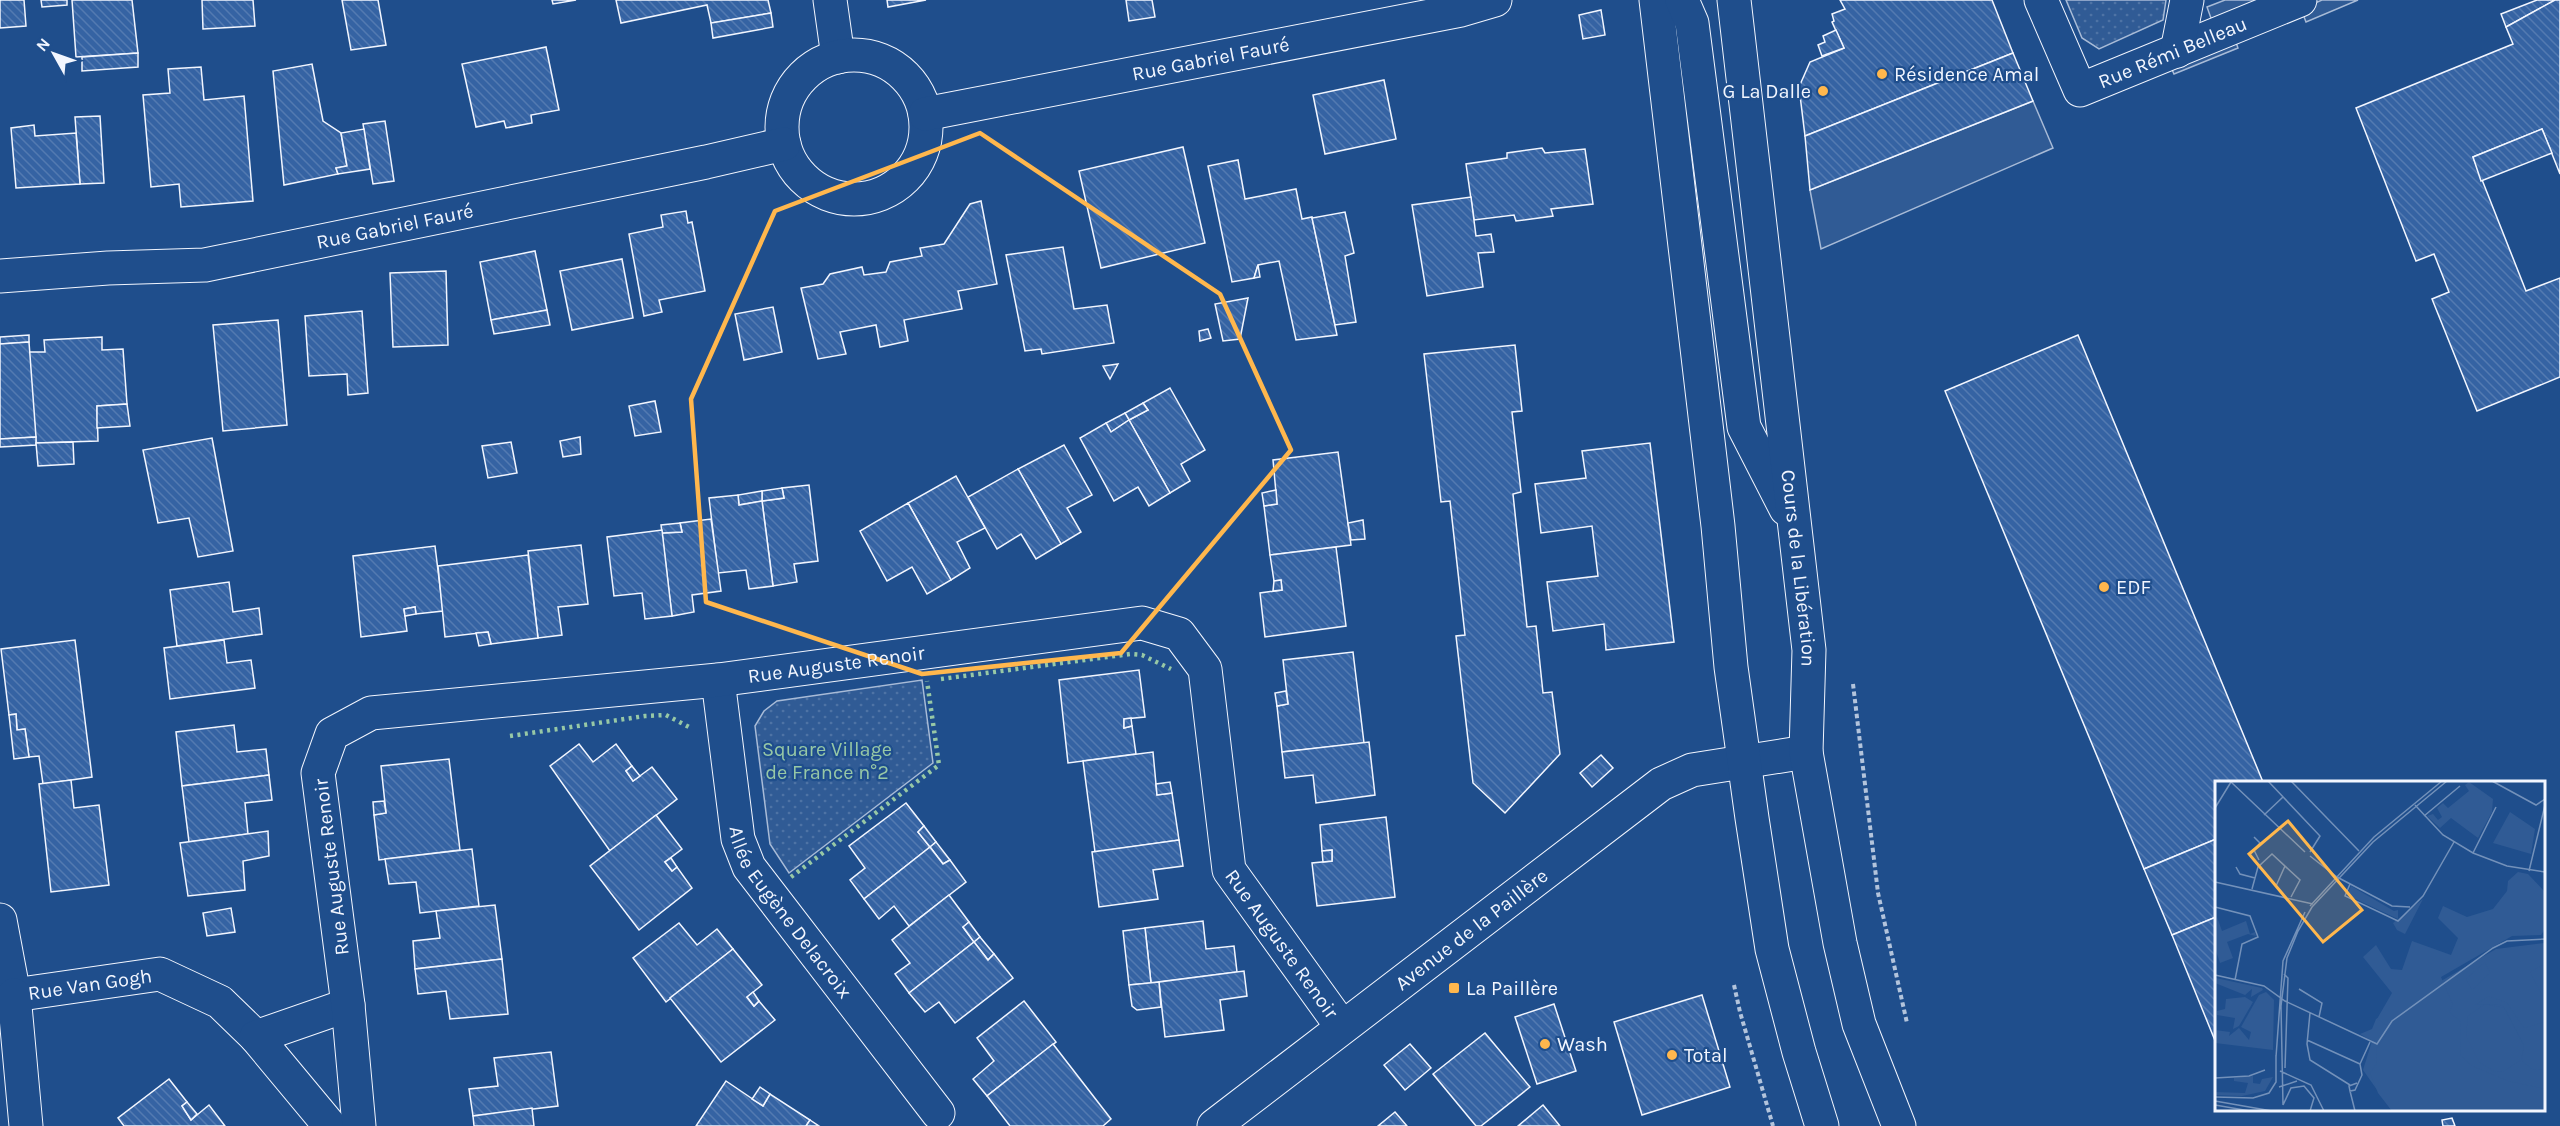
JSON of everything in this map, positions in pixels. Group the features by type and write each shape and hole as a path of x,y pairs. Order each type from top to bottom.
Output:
{"street":[{"path":"830,0 838,57"},
{"name":"Rue Gabriel Fauré","path":"925,114 1461,10 1495,0"},
{"path":"1656,0 1718,526 1743,762 1772,949 1799,1052 1822,1126"},
{"path":"1682,0 1692,23 1744,427 1796,529"},
{"name":"Cours de la Libération","path":"1734,0 1809,650 1806,752 1840,943 1859,1024 1899,1126"},
{"name":"Rue Rémi Belleau","path":"2041,0 2080,90 2300,0"},
{"path":"2177,51 2187,0"},
{"path":"861,55 883,61 902,74 917,92 925,114 925,139 917,162 901,181 881,194 856,200 832,196 810,185 794,166 784,144 782,121 787,99 799,80 817,66 838,57 861,55"},
{"name":"Rue Gabriel Fauré","path":"0,276 108,268 204,265 784,144"},
{"name":"Rue Auguste Renoir","path":"359,1126 348,1005 318,773 333,734 371,713 718,680 1142,623 1179,634 1205,669 1229,870 1342,1027"},
{"name":"Allée Eugène Delacroix","path":"718,680 738,839 749,867 938,1113"},
{"name":"Avenue de la Paillère","path":"1214,1126 1342,1027 1448,950 1660,784 1692,770 1806,752"},
{"name":"Rue Van Gogh","path":"0,921 14,995 160,974 220,1002 256,1037"},
{"path":"14,995 26,1126"},
{"path":"330,1126 256,1037 348,1005"}],"path":[{"path":"1861,745 1878,893 1908,1028"}],"highlighted area":[{"path":"980,133 1220,294 1291,450 1121,653 922,674 706,602 691,399 775,211"}],"green space":[{"path":"2066,0 2166,0 2163,20 2099,49 2082,38"},
{"name":"Square Village de France n°2","path":"922,680 933,763 789,873 770,844 755,726 764,711 777,701"}],"shaded area":[{"path":"2225,0 2262,0 2212,21 2207,7"},
{"path":"2322,0 2358,0 2306,22 2301,9"},
{"path":"2234,37 2238,48 2174,74 2169,63"},
{"path":"2033,101 2053,148 1821,249 1810,190"}],"building":[{"path":"0,0 24,0 26,26 0,28"},
{"path":"41,0 67,0 67,5 42,7"},
{"path":"72,0 132,0 138,53 76,57"},
{"path":"202,0 253,0 255,26 203,29"},
{"path":"342,0 378,0 386,45 351,50"},
{"path":"552,0 576,0 553,4"},
{"path":"616,0 768,0 771,13 711,23 707,5 621,23"},
{"path":"887,0 926,0 888,7"},
{"path":"1126,0 1152,0 1155,17 1129,21"},
{"name":"Résidence Amal","path":"1840,0 1992,0 2013,53 1805,136 1799,87 1810,62 1844,48 1832,22 1834,21 1832,14 1845,9"},
{"path":"2537,0 2555,0 2506,27 2501,14"},
{"path":"2555,0 2560,0 2560,174 2542,129 2473,157 2526,291 2560,278 2560,377 2477,411 2432,299 2449,292 2434,254 2416,261 2356,108 2513,44 2506,27"},
{"path":"1601,10 1605,35 1583,39 1579,15"},
{"path":"771,13 773,27 713,38 711,23"},
{"path":"1836,30 1844,48 1822,56 1818,45 1825,42 1823,36"},
{"path":"546,47 559,110 531,115 532,123 506,128 504,121 476,127 462,64"},
{"path":"138,53 138,67 82,71 82,57"},
{"path":"2013,53 2033,101 1810,190 1805,136"},
{"path":"312,64 323,121 341,133 347,166 336,168 338,174 284,185 273,71"},
{"path":"201,67 204,100 244,96 253,201 181,207 179,184 151,187 143,95 170,93 168,69"},
{"path":"1384,80 1396,139 1325,154 1313,95"},
{"path":"100,116 104,183 80,184 75,117"},
{"path":"385,121 394,181 373,184 363,124"},
{"path":"34,125 35,136 76,133 80,184 16,188 11,128"},
{"path":"364,129 370,169 338,174 336,168 347,166 341,133"},
{"path":"2542,129 2552,153 2481,181 2473,157"},
{"path":"1183,147 1205,243 1101,268 1079,171"},
{"path":"1542,148 1545,153 1585,149 1593,204 1551,209 1553,216 1516,221 1514,215 1474,220 1466,164 1507,158 1507,153"},
{"path":"1238,160 1245,199 1296,189 1302,219 1312,217 1337,335 1296,340 1279,261 1258,265 1254,278 1232,282 1208,166"},
{"path":"1471,197 1476,236 1491,234 1494,252 1478,253 1483,287 1427,296 1412,205"},
{"path":"981,201 997,284 958,291 962,309 904,320 908,341 880,347 876,325 840,332 846,354 818,359 801,288 823,284 830,274 862,267 864,275 886,272 890,262 922,256 920,248 944,244 970,204"},
{"path":"686,211 688,223 692,222 705,291 659,300 662,312 644,316 629,234 663,227 661,215"},
{"path":"1345,212 1354,253 1345,256 1356,322 1335,325 1312,218"},
{"path":"1063,247 1074,309 1107,305 1114,343 1042,354 1041,349 1025,351 1006,255"},
{"path":"535,251 547,310 491,320 480,262"},
{"path":"622,259 633,318 572,330 560,271"},
{"path":"1258,265 1260,277 1254,278"},
{"path":"446,271 448,345 393,347 390,273"},
{"path":"1248,298 1240,339 1223,341 1215,304"},
{"path":"773,307 782,352 744,360 735,314"},
{"path":"547,310 550,325 494,334 491,320"},
{"path":"362,311 368,393 348,395 347,374 309,376 305,316"},
{"path":"278,320 287,425 223,431 213,325"},
{"path":"1208,329 1211,338 1200,341 1199,331"},
{"path":"29,335 29,342 0,344 0,337"},
{"name":"EDF","path":"2078,335 2263,781 2215,781 2215,839 2144,869 1945,391"},
{"path":"102,337 102,350 123,349 127,404 97,406 98,441 36,443 29,352 45,352 44,340"},
{"path":"29,342 36,437 0,439 0,344"},
{"path":"1515,345 1522,411 1512,412 1521,492 1513,494 1527,627 1536,626 1543,693 1552,692 1560,754 1505,813 1473,783 1456,636 1465,635 1450,501 1441,502 1424,354"},
{"path":"1118,364 1110,379 1103,366"},
{"path":"1170,388 1205,450 1181,464 1190,481 1170,493 1129,420 1148,410 1143,403"},
{"path":"655,401 661,432 635,436 629,406"},
{"path":"1143,403 1148,410 1129,420 1125,413"},
{"path":"127,404 130,426 97,428 97,406"},
{"path":"1125,413 1129,420 1111,432 1106,423"},
{"path":"1129,420 1170,493 1149,506 1138,487 1114,501 1080,438 1106,423 1111,432"},
{"path":"36,437 36,445 0,447 0,439"},
{"path":"580,437 581,454 563,457 560,441"},
{"path":"212,438 233,551 198,557 189,518 158,523 143,450"},
{"path":"73,442 74,464 38,466 36,443"},
{"path":"511,442 517,473 488,478 482,446"},
{"path":"1650,443 1674,642 1606,650 1604,624 1553,631 1547,582 1598,576 1592,526 1541,533 1535,484 1586,478 1582,451"},
{"path":"1064,445 1092,495 1067,508 1081,532 1061,544 1018,469"},
{"path":"1338,452 1351,545 1270,555 1264,506 1277,504 1273,460"},
{"path":"1018,469 1061,544 1036,559 1021,534 997,549 968,497"},
{"path":"956,476 985,528 957,542 970,568 951,580 908,503"},
{"path":"809,485 818,561 794,564 797,582 773,586 762,501 784,498 782,488"},
{"path":"782,488 784,498 762,501 762,491"},
{"path":"1276,490 1277,504 1264,506 1262,493"},
{"path":"762,491 762,501 739,505 738,495"},
{"path":"738,495 739,505 762,501 773,586 749,589 746,570 718,573 709,498"},
{"path":"908,503 951,580 927,594 912,567 887,581 860,531"},
{"path":"711,519 721,591 692,595 694,612 672,616 662,533 682,532 680,523"},
{"path":"1363,520 1365,539 1351,540 1348,523"},
{"path":"680,523 682,532 662,533 661,525"},
{"path":"662,530 672,616 645,619 642,593 614,596 607,537"},
{"path":"581,545 588,604 558,607 562,635 538,638 528,551"},
{"path":"435,546 443,611 416,614 415,607 404,609 407,631 361,637 353,556"},
{"path":"1336,547 1346,626 1265,637 1260,593 1282,590 1281,580 1274,581 1270,555"},
{"path":"528,555 538,638 491,644 488,632 445,637 438,566"},
{"path":"1281,580 1282,590 1273,591 1274,581"},
{"path":"229,582 233,612 259,608 262,634 177,646 170,590"},
{"path":"415,607 416,614 405,616 404,609"},
{"path":"488,632 491,644 479,646 476,633"},
{"path":"75,640 92,777 43,784 39,756 29,757 25,729 17,730 16,714 9,715 1,649"},
{"path":"224,640 227,663 251,660 255,688 170,699 164,648"},
{"path":"1353,652 1364,743 1282,752 1277,706 1288,704 1283,660"},
{"path":"1139,670 1145,717 1124,719 1124,728 1132,726 1136,754 1068,763 1059,680"},
{"path":"1286,691 1288,704 1277,706 1275,693"},
{"path":"16,714 17,730 25,729 29,757 14,759 9,715"},
{"path":"1131,718 1132,726 1124,728 1124,719"},
{"path":"234,725 237,752 266,749 269,775 182,786 176,732"},
{"path":"1369,742 1375,795 1316,803 1313,775 1285,778 1282,752"},
{"path":"579,744 593,762 616,744 632,766 626,771 633,781 652,767 677,799 610,851 550,766"},
{"path":"1153,752 1157,795 1172,793 1179,840 1095,852 1083,761"},
{"path":"1601,755 1613,768 1592,787 1580,773"},
{"path":"449,759 460,850 379,860 374,815 386,813 381,766"},
{"path":"632,766 640,776 633,781 626,771"},
{"path":"269,775 272,800 245,803 248,834 189,842 182,786"},
{"path":"71,780 74,808 99,805 109,885 51,892 39,784"},
{"path":"1170,782 1172,793 1157,795 1156,784"},
{"path":"384,801 386,813 374,815 373,802"},
{"path":"906,803 924,826 918,832 930,847 864,899 850,880 865,868 849,846"},
{"path":"656,815 682,849 665,862 672,871 677,867 692,888 639,930 590,866"},
{"path":"1386,817 1395,897 1317,906 1312,863 1332,861 1332,850 1322,851 1320,825"},
{"path":"924,826 936,842 930,847 918,832"},
{"path":"268,831 269,856 243,861 245,890 188,896 180,843"},
{"path":"2215,839 2215,917 2172,935 2144,869"},
{"path":"1179,840 1183,866 1153,870 1158,899 1099,907 1092,852"},
{"path":"936,842 950,860 943,864 930,847"},
{"path":"930,847 943,864 950,860 966,882 909,926 894,906 879,919 864,899"},
{"path":"472,849 479,906 420,913 416,882 389,884 385,859"},
{"path":"1332,850 1332,861 1323,862 1322,851"},
{"path":"671,858 677,867 672,871 665,862"},
{"path":"949,895 969,922 963,927 974,942 909,993 895,974 910,963 892,940"},
{"path":"495,905 502,959 415,969 413,941 440,938 436,911"},
{"path":"231,908 235,932 207,936 203,913"},
{"path":"2215,917 2215,1041 2172,935"},
{"path":"1203,921 1206,949 1234,946 1237,972 1151,983 1145,928"},
{"path":"969,922 980,937 974,942 963,927"},
{"path":"679,923 697,945 717,929 733,949 666,1002 633,958"},
{"path":"1145,928 1151,983 1129,985 1123,931"},
{"path":"980,937 994,954 988,960 974,942"},
{"path":"974,942 988,960 994,954 1013,978 955,1023 939,1002 925,1012 909,993"},
{"path":"733,949 762,985 747,997 754,1006 759,1001 775,1020 721,1062 670,998"},
{"path":"502,959 508,1014 450,1019 446,991 418,994 415,969"},
{"path":"1244,971 1247,996 1220,1000 1224,1030 1165,1037 1159,982"},
{"path":"1159,982 1161,1007 1137,1010 1132,1006 1129,985"},
{"path":"753,992 759,1001 754,1006 747,997"},
{"name":"Total","path":"1702,995 1730,1087 1642,1115 1614,1022"},
{"path":"1024,1001 1056,1042 987,1096 973,1079 994,1061 977,1038"},
{"name":"Wash","path":"1554,1004 1576,1071 1537,1084 1515,1017"},
{"path":"1485,1033 1530,1087 1481,1126 1476,1126 1433,1074"},
{"path":"1053,1044 1111,1119 1103,1126 1010,1126 987,1096"},
{"path":"1410,1044 1431,1068 1405,1090 1384,1065"},
{"path":"551,1052 558,1106 473,1116 469,1089 498,1086 494,1058"},
{"path":"169,1079 187,1102 182,1106 191,1120 209,1105 225,1126 124,1126 118,1118"},
{"path":"726,1081 763,1106 770,1094 810,1120 806,1126 696,1126"},
{"path":"760,1087 770,1094 763,1106 752,1099"},
{"path":"187,1102 197,1114 191,1120 182,1106"},
{"path":"1543,1105 1560,1126 1518,1126"},
{"path":"532,1108 534,1126 474,1126 473,1116"},
{"path":"1395,1112 1407,1126 1378,1126"},
{"path":"2452,1118 2455,1126 2443,1126 2442,1120"},
{"path":"810,1120 819,1126 806,1126"}],"hedge":[{"path":"941,679 1130,654 1142,655 1171,669"},
{"path":"791,877 939,765 927,681"},
{"path":"510,736 645,716 666,715 689,727"}],"place":[{"name":"Résidence Amal","path":"1882,74"},
{"name":"G La Dalle","path":"1823,91"},
{"name":"EDF","path":"2104,587"},
{"name":"La Paillère","path":"1454,988"},
{"name":"Wash","path":"1545,1044"},
{"name":"Total","path":"1672,1055"}]}
